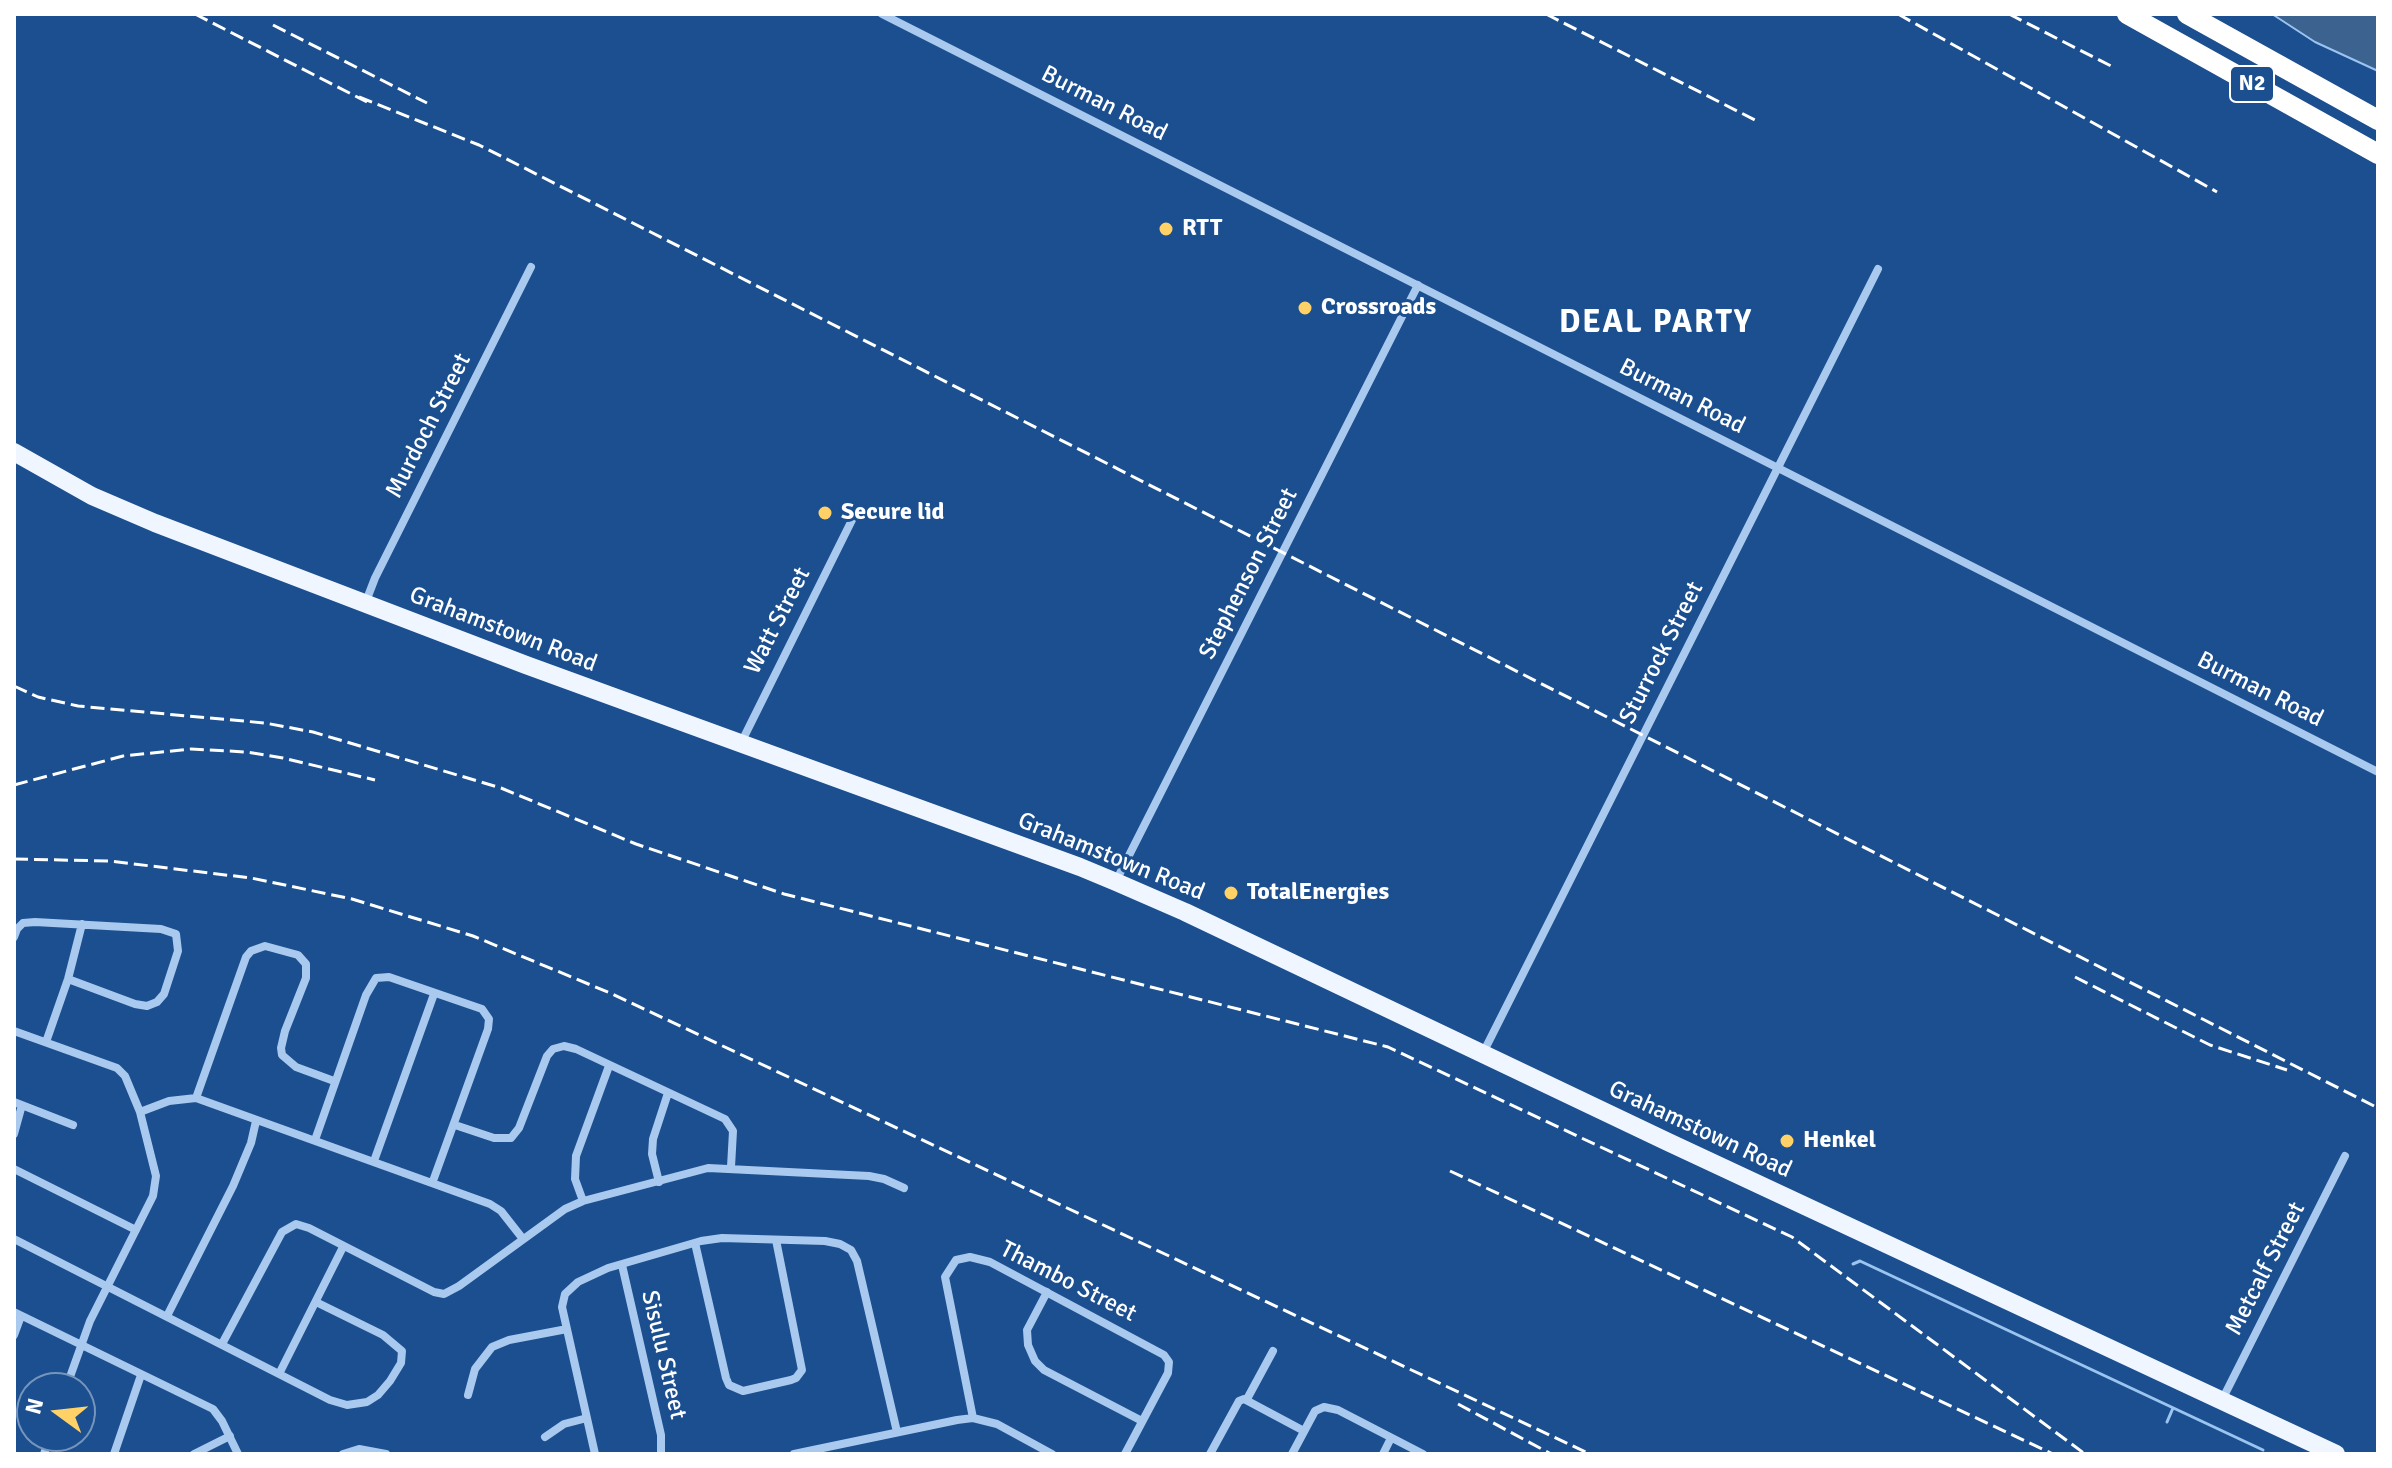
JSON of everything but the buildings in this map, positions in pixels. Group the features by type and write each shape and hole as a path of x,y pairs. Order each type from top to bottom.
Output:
{"highway":[{"name":"N2","path":"2127,14 2378,154"},
{"name":"N2","path":"2187,14 2378,120"}],"main road":[{"name":"Grahamstown Road","path":"14,452 92,496 365,604 1116,882 2336,1454"}],"street":[{"name":"Burman Road","path":"882,14 2378,772"},
{"name":"Murdoch Street","path":"365,604 375,578 531,267"},
{"name":"Sturrock Street","path":"1482,1054 1878,269"},
{"name":"Stephenson Street","path":"1116,882 1418,285"},
{"name":"Watt Street","path":"741,743 853,518"},
{"path":"14,937 17,929 27,922 172,931 179,941 164,994 157,1002 147,1006 68,979"},
{"path":"46,1042 68,979 82,924"},
{"path":"196,1098 246,957 251,951 265,946 298,955 306,964 306,978 285,1031 282,1055 296,1067 334,1081"},
{"path":"315,1140 368,990 376,978 389,977 482,1009 489,1019 455,1125 433,1181"},
{"path":"374,1161 434,994"},
{"path":"14,1031 121,1071 131,1086 154,1166 156,1186 80,1345 71,1372"},
{"path":"455,1125 494,1138 511,1138 519,1128 547,1056 558,1047 576,1049 716,1114 730,1124 734,1138 731,1167"},
{"path":"583,1201 575,1179 576,1156 609,1066"},
{"path":"659,1182 652,1154 653,1139 668,1093"},
{"path":"140,1112 169,1101 196,1098 433,1181 496,1208 523,1239"},
{"path":"14,1134 18,1104 73,1125"},
{"path":"167,1316 233,1186 251,1143 256,1121"},
{"name":"Metcalf Street","path":"2222,1401 2345,1156"},
{"path":"222,1344 285,1228 296,1224 434,1292 444,1294 557,1214 583,1201 708,1168 869,1176 904,1188"},
{"path":"14,1169 136,1230"},
{"path":"595,1454 562,1307 569,1289 608,1268 695,1243 732,1237 840,1244 854,1255 897,1432"},
{"path":"14,1239 330,1400 355,1405 378,1395 398,1369 402,1356 397,1345 316,1302"},
{"path":"695,1243 726,1378 729,1385 743,1391 791,1380 802,1370 776,1240"},
{"path":"279,1374 343,1247"},
{"name":"Thambo Street","path":"973,1418 947,1294 947,1271 956,1260 970,1257 990,1262 1164,1355 1169,1362 1168,1373 1125,1454"},
{"name":"Sisulu Street","path":"622,1265 661,1435 661,1454"},
{"path":"1047,1292 1027,1330 1028,1345 1035,1361 1044,1370 1142,1421"},
{"path":"14,1335 17,1314 141,1375 169,1385 213,1409 238,1454"},
{"path":"468,1395 475,1369 492,1347 509,1340 567,1329"},
{"path":"1247,1399 1273,1351"},
{"path":"114,1454 141,1375"},
{"path":"1210,1454 1239,1401 1247,1399 1304,1431"},
{"path":"1292,1454 1315,1411 1330,1407 1423,1454"},
{"path":"545,1437 564,1424 587,1418"},
{"path":"794,1454 973,1418 997,1424 1052,1454"},
{"path":"194,1454 230,1436"},
{"path":"1383,1454 1391,1438"},
{"path":"343,1454 359,1449 383,1453"}],"water":[{"path":"2272,14 2378,14 2378,71 2315,42"}],"waterway":[{"path":"1853,1264 1860,1261 2263,1450"},
{"path":"2167,1422 2173,1408"}],"railway":[{"path":"195,14 367,102"},
{"path":"1546,14 1755,120"},
{"path":"1898,14 2217,192"},
{"path":"2009,14 2111,66"},
{"path":"273,25 427,103"},
{"path":"359,97 479,145 2378,1108"},
{"path":"14,686 38,697 78,706 265,723 313,732 501,788 636,844 784,894 1388,1047 1792,1237 2085,1454"},
{"path":"14,785 123,756 191,749 283,758 375,780"},
{"path":"14,859 109,861 251,878 352,899 473,936 610,993 1590,1454"},
{"path":"2075,977 2210,1045 2287,1070"},
{"path":"1450,1171 2053,1454"},
{"path":"1458,1404 1551,1454"}],"place":[{"name":"RTT","path":"1166,229"},
{"name":"Crossroads","path":"1305,308"},
{"name":"Secure lid","path":"825,513"},
{"name":"TotalEnergies","path":"1231,893"},
{"name":"Henkel","path":"1787,1141"}],"district":[{"name":"DEAL PARTY","path":"1656,324"}]}
